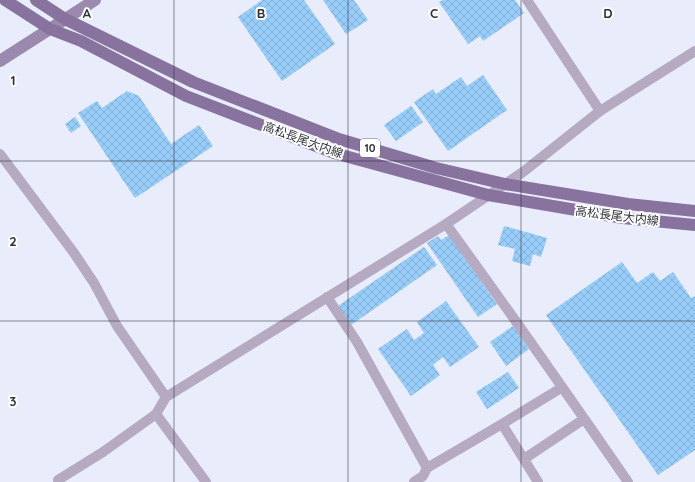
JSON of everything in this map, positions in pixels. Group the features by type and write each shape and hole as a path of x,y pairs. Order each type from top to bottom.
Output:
{"main road":[{"name":"高松長尾大内線","path":"5,0 50,29 81,41 186,96 334,152 488,195 615,217 695,225"},
{"name":"高松長尾大内線","path":"36,0 65,19 193,82 339,139 436,168 505,184 628,204 695,211"},
{"path":"0,61 95,0"}],"street":[{"path":"527,0 600,111"},
{"path":"58,480 103,452 156,414 166,397 446,224 505,184 600,111 695,51"},
{"path":"0,154 74,253 94,283 117,326 166,397"},
{"path":"446,224 522,329 561,388 628,482"},
{"path":"327,297 357,342 427,468"},
{"path":"414,482 424,476 427,468 561,388"},
{"path":"156,414 206,482"},
{"path":"524,459 584,419"},
{"path":"502,424 538,482"}],"building":[{"path":"262,0 304,0 335,44 282,81 238,17"},
{"path":"323,0 354,0 368,20 346,34"},
{"path":"443,0 515,0 524,13 483,41 480,36 468,44 439,2"},
{"path":"483,75 507,110 448,151 414,102 433,89 436,94 461,77 467,86"},
{"path":"127,91 139,96 171,144 199,125 213,146 135,198 78,113 97,101 102,108"},
{"path":"411,106 423,122 396,141 384,125"},
{"path":"75,117 81,126 71,133 65,124"},
{"path":"504,226 547,238 541,257 533,254 530,266 512,261 515,249 498,245"},
{"path":"449,235 497,304 478,317 427,243 438,236 441,240"},
{"path":"424,247 437,265 351,325 338,306"},
{"path":"622,262 637,283 653,272 660,281 673,272 691,298 695,296 695,450 658,475 546,315"},
{"path":"446,301 479,347 450,367 443,357 433,365 440,375 411,396 378,349 407,329 414,340 424,333 417,322"},
{"path":"513,326 529,349 506,366 490,342"},
{"path":"508,372 519,388 487,409 476,392"}]}
